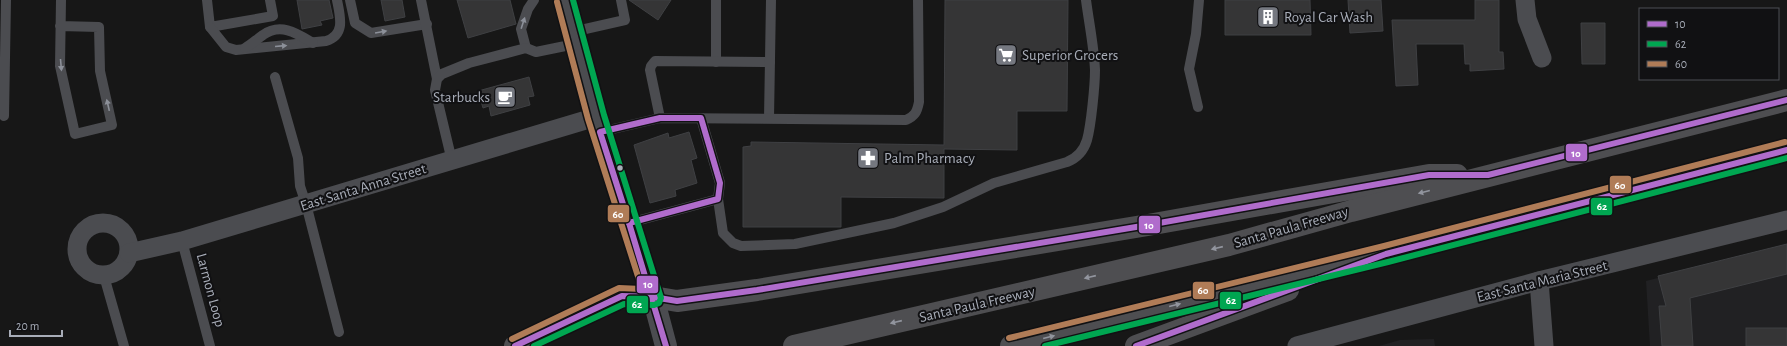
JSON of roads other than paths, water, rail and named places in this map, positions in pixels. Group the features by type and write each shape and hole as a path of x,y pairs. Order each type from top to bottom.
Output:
{"highway":[{"name":"Santa Paula Freeway","path":"794,346 1229,245 1351,210 1787,100"},
{"path":"1011,346 1386,254 1787,150"},
{"path":"515,346 622,296 653,297 677,301 1148,226 1429,175 1488,175"},
{"path":"1136,346 1386,254"}],"street":[{"path":"565,0 598,125 653,297 666,346"},
{"path":"1525,0 1527,19 1542,58"},
{"name":"East Santa Anna Street","path":"129,252 182,241 452,161 598,125"},
{"name":"East Santa Maria Street","path":"1297,346 1539,281 1787,220"},
{"path":"97,224 111,224 119,228 125,235 129,243 129,252 124,266 112,274 104,276 87,270 81,264 77,255 77,246 80,237 85,230 97,224"},
{"path":"1539,281 1544,346"}],"lane":[{"path":"4,116 6,0"},
{"path":"60,26 99,27 100,71 112,125 75,134 60,66 60,26 61,0"},
{"path":"207,0 210,27 226,47 236,50 330,40 339,32 341,21 337,0"},
{"path":"210,27 273,16 270,0"},
{"path":"350,0 355,23 371,33 426,24"},
{"path":"422,0 437,79 435,90 452,161"},
{"path":"526,48 521,29 528,9 534,0"},
{"path":"437,79 442,74 469,63 526,48 536,52 625,20 621,0"},
{"path":"716,0 716,62"},
{"path":"769,118 771,0"},
{"path":"598,125 660,118 906,120 913,117 918,111 919,102 918,0"},
{"path":"701,118 720,183 718,199 723,233 732,243 741,246 795,244 894,222 943,207 994,184 1075,158 1081,152 1087,140 1095,71 1086,0"},
{"path":"1198,106 1189,69 1196,34 1199,0"},
{"path":"241,50 252,44 266,33 280,29 293,31 313,43"},
{"path":"660,118 650,77 651,66 655,61 770,62"},
{"path":"275,77 298,158 300,186 339,332"},
{"path":"629,223 718,199"},
{"name":"Larmon Loop","path":"182,241 210,346"},
{"path":"104,276 124,346"}],"place":[{"name":"Royal Car Wash","path":"1268,17"},
{"name":"Superior Grocers","path":"1006,55"},
{"name":"Starbucks","path":"505,97"},
{"name":"Palm Pharmacy","path":"868,158"}]}
